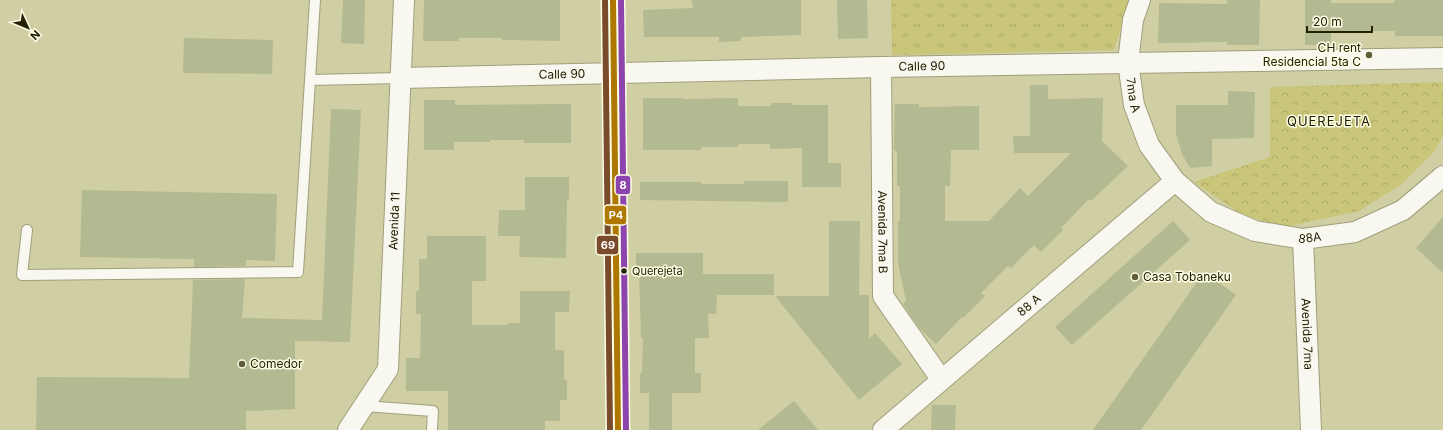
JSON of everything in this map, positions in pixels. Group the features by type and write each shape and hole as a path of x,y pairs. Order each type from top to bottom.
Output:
{"main road":[{"path":"613,0 618,430"}],"street":[{"name":"Avenida 11","path":"348,430 388,369 404,0"},
{"name":"7ma A","path":"1140,0 1133,20 1128,62 1134,105 1150,145 1175,181"},
{"name":"Calle 90","path":"401,78 614,72 1128,62 1443,58"},
{"name":"Avenida 7ma B","path":"881,67 883,296 941,379"},
{"name":"88A","path":"1175,181 1211,212 1255,231 1303,239 1355,232 1404,210 1443,176"},
{"name":"88 A","path":"883,430 1175,181"},
{"name":"Avenida 7ma","path":"1303,239 1312,430"}],"lane":[{"path":"27,230 22,275 298,272 315,0"},
{"path":"310,80 401,78"},
{"path":"364,406 433,411 432,430"}],"green space":[{"path":"891,0 1129,0 1114,50 892,55"},
{"path":"1443,82 1443,135 1435,151 1402,184 1359,211 1285,227 1241,214 1194,182 1270,157 1270,87"}],"building":[{"path":"343,0 365,0 364,44 341,43"},
{"path":"424,0 560,0 560,41 502,40 502,38 459,38 459,41 423,41"},
{"path":"692,0 801,0 801,35 741,37 741,41 719,42 719,37 644,37 643,10 693,8"},
{"path":"837,0 867,0 868,38 838,39"},
{"path":"1227,0 1260,0 1259,45 1227,45 1227,42 1158,43 1159,3 1227,4"},
{"path":"1305,0 1331,0 1331,3 1394,3 1394,0 1443,0 1443,36 1395,36 1395,31 1331,31 1331,45 1305,45"},
{"path":"184,38 273,40 272,74 183,73"},
{"path":"1030,85 1048,85 1048,99 1103,98 1102,141 1128,166 1091,201 1089,199 1061,228 1063,230 1041,252 1034,245 1011,268 1008,266 981,293 985,296 936,344 919,328 903,304 906,301 898,263 900,186 897,186 897,151 894,151 895,104 919,104 919,107 979,106 979,150 951,150 950,186 945,186 945,221 989,221 1020,188 1028,196 1071,153 1014,153 1013,136 1030,136"},
{"path":"1228,91 1255,92 1254,138 1212,139 1212,166 1190,168 1182,154 1176,134 1176,105 1228,105"},
{"path":"643,98 738,98 738,106 771,106 771,103 793,103 793,105 828,105 828,163 841,163 841,187 802,187 802,148 770,149 770,144 738,144 738,147 701,147 701,150 643,150"},
{"path":"424,100 455,100 455,105 571,104 571,143 524,143 524,140 490,140 490,142 454,142 454,150 424,150"},
{"path":"331,109 361,110 350,342 295,341 295,409 246,411 246,430 36,430 37,377 189,378 193,280 245,279 242,318 322,320"},
{"path":"525,177 569,177 566,258 519,257 520,236 498,236 499,210 525,210"},
{"path":"744,181 788,181 788,202 640,200 640,182 744,184"},
{"path":"82,190 277,194 275,261 246,260 246,266 194,267 194,259 80,257"},
{"path":"1443,217 1443,273 1416,248"},
{"path":"829,221 860,221 859,295 869,295 869,339 875,333 902,364 859,400 775,296 829,296"},
{"path":"1173,221 1190,240 1072,345 1055,327"},
{"path":"427,236 486,236 486,281 472,281 472,325 508,325 508,323 520,323 520,291 570,291 569,312 555,312 555,350 564,350 564,380 567,380 567,400 560,400 560,421 545,421 545,430 448,430 448,391 406,391 406,358 420,358 421,314 416,314 416,291 419,291 419,259 427,259"},
{"path":"636,253 703,253 703,274 774,274 774,295 717,295 716,314 708,314 709,338 695,338 695,373 701,373 701,393 672,393 672,430 649,430 649,393 640,393 643,338 641,338 639,271 636,271"},
{"path":"1204,272 1236,295 1141,430 1093,430"},
{"path":"794,401 818,430 758,430"},
{"path":"932,405 956,405 955,430 931,430"}],"transit line":[{"name":"69","path":"605,0 610,430"},
{"name":"P4","path":"613,0 618,430"},
{"name":"8","path":"621,0 626,430"}],"place":[{"name":"CH rent Residencial 5ta C","path":"1369,55"},
{"name":"Querejeta","path":"624,271"},
{"name":"Casa Tobaneku","path":"1135,277"},
{"name":"Comedor","path":"242,364"}],"district":[{"name":"QUEREJETA","path":"1329,121"}]}
